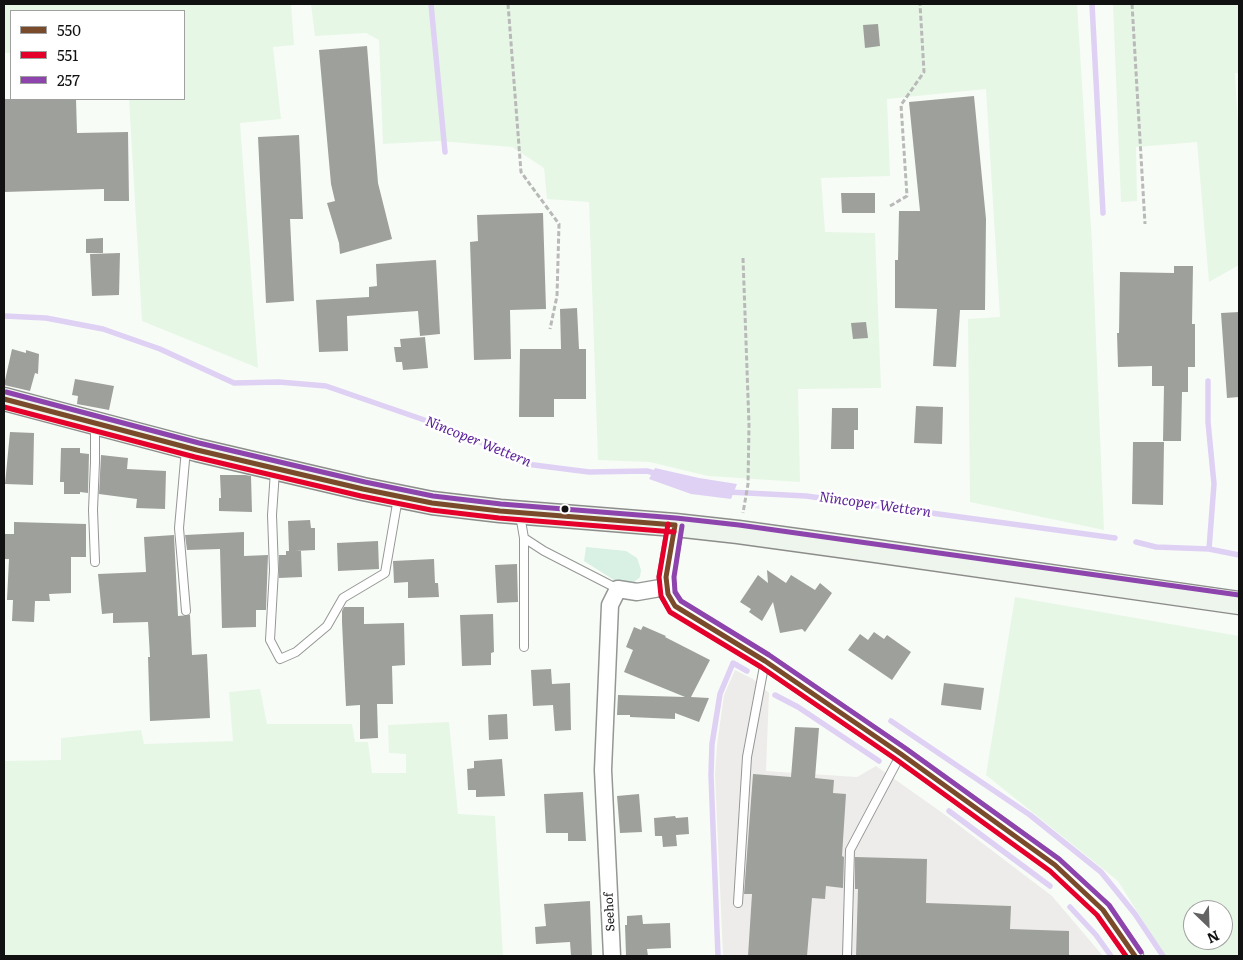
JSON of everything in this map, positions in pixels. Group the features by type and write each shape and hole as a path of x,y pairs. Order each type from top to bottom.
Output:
{"main road":[{"path":"4,398 275,469 432,503 675,525 876,550 1239,603"}],"street":[{"path":"675,525 666,587 675,606 765,661 901,754 1055,865 1103,910 1136,956"},
{"path":"618,589 637,592 666,587"},
{"name":"Seehof","path":"612,956 603,770 610,605 618,589"}],"lane":[{"path":"95,423 93,510 95,562"},
{"path":"186,447 179,528 186,611"},
{"path":"275,469 272,515 274,570 270,640 280,659 296,652 326,626 343,598 385,573 398,496"},
{"path":"519,512 524,538 524,647"},
{"path":"524,538 544,551 618,589"},
{"path":"738,902 747,757 765,661"},
{"path":"846,956 850,850 901,754"}],"path":[{"path":"508,4 521,172 559,224 558,296 550,329"},
{"path":"890,206 907,196 902,105 924,72 920,4"},
{"path":"1132,4 1145,224"},
{"path":"743,258 750,425 746,503"}],"shaded area":[{"path":"655,468 737,484 731,499 691,494 649,479"},
{"path":"735,670 753,679 769,693 766,771 857,777 876,766 944,814 1052,896 1103,956 723,956 715,775 724,695"}],"green space":[{"path":"4,4 291,4 294,45 273,47 281,119 240,123 258,368 142,321 129,100 185,100 185,10 10,10 10,53 4,53"},
{"path":"311,4 1077,4 1092,244 1104,530 970,502 968,319 1000,317 986,89 887,99 890,176 821,178 825,232 875,233 881,388 798,389 800,482 708,476 650,462 598,460 589,202 547,199 544,168 512,147 439,141 383,144 379,40 366,33 315,36"},
{"path":"1113,4 1239,4 1239,73 1235,73 1239,142 1239,265 1209,282 1197,142 1136,147 1137,201 1121,202"},
{"path":"586,547 626,551 637,558 641,570 640,577 634,582 617,582 584,561"},
{"path":"1015,597 1239,636 1239,956 1165,956 1118,881 986,775"},
{"path":"260,689 267,724 352,724 355,742 368,742 372,773 406,773 406,754 389,753 388,725 449,722 458,814 495,816 503,956 4,956 4,761 61,760 61,738 141,730 144,744 233,741 229,692"}],"building":[{"path":"878,24 880,46 865,48 863,25"},
{"path":"367,46 378,183 392,239 340,254 339,243 327,203 335,201 331,184 319,50"},
{"path":"974,96 986,219 985,310 960,310 956,367 933,366 937,309 895,308 895,260 898,260 899,211 920,211 909,102"},
{"path":"4,99 76,100 77,133 128,132 129,201 104,201 104,189 4,192"},
{"path":"299,135 303,219 290,219 294,301 266,303 258,137"},
{"path":"841,193 875,193 875,213 842,213"},
{"path":"543,213 546,309 510,310 511,359 474,360 470,242 478,241 477,215"},
{"path":"103,238 103,253 86,253 86,239"},
{"path":"120,253 119,295 92,296 90,254"},
{"path":"436,260 440,334 420,336 418,311 347,316 348,351 319,352 316,300 369,297 369,287 377,286 376,264"},
{"path":"1174,266 1193,266 1192,324 1195,324 1195,367 1188,367 1188,392 1182,392 1181,441 1163,441 1164,386 1152,386 1152,366 1118,367 1117,333 1119,333 1120,272 1174,273"},
{"path":"577,308 579,349 586,349 586,399 554,399 554,417 519,417 520,349 561,349 560,309"},
{"path":"1239,312 1239,397 1227,398 1221,313"},
{"path":"866,322 868,338 853,339 851,323"},
{"path":"425,337 428,368 403,370 402,362 396,362 394,347 401,347 400,339"},
{"path":"12,349 26,353 26,350 39,354 38,374 35,373 30,391 4,385"},
{"path":"75,379 114,386 109,410 77,404 78,396 72,395"},
{"path":"916,406 943,407 942,444 914,443"},
{"path":"832,408 858,408 858,430 854,430 854,449 831,449"},
{"path":"10,432 34,433 33,485 5,484"},
{"path":"1133,442 1164,442 1163,505 1132,504"},
{"path":"61,448 80,448 80,453 89,454 88,493 64,494 64,482 60,482"},
{"path":"101,455 128,458 127,469 166,471 165,509 136,508 137,499 99,494"},
{"path":"220,475 251,476 252,512 219,511 219,498 221,498"},
{"path":"310,520 311,528 315,528 315,550 295,551 301,551 302,577 279,578 279,555 286,555 286,551 289,551 288,521"},
{"path":"14,522 86,524 86,557 71,557 71,593 49,594 50,601 35,601 34,622 12,621 13,600 7,600 9,559 4,559 4,534 14,534"},
{"path":"244,532 244,556 268,555 266,610 256,610 256,627 222,628 220,549 187,550 185,535"},
{"path":"174,535 178,616 190,615 192,655 207,654 210,718 150,721 148,622 113,623 113,613 102,614 98,574 146,572 144,537"},
{"path":"378,541 379,569 338,571 337,543"},
{"path":"434,559 435,583 438,583 439,597 408,598 408,582 394,583 393,561"},
{"path":"517,564 518,602 497,603 495,565"},
{"path":"767,570 786,583 791,575 815,590 820,583 832,593 805,632 802,629 780,633 773,602 762,621 749,612 751,609 740,602 758,575 768,583"},
{"path":"344,607 364,607 364,624 404,623 405,665 392,666 393,704 377,704 378,738 360,739 360,705 346,706 342,622"},
{"path":"493,614 494,652 491,653 491,665 462,666 460,615"},
{"path":"643,626 710,660 691,697 709,698 699,722 675,713 675,719 617,715 618,695 685,697 624,672 633,650 626,647 634,627 641,630"},
{"path":"874,632 884,639 887,635 911,652 892,680 848,650 860,634 868,640"},
{"path":"551,669 552,684 570,683 571,730 555,731 553,705 533,706 531,670"},
{"path":"944,683 984,688 981,710 941,705"},
{"path":"507,714 508,739 489,740 488,715"},
{"path":"795,727 819,728 815,778 834,780 833,793 846,794 842,856 844,857 843,888 826,886 825,899 812,898 807,956 748,956 752,894 744,894 753,774 791,777"},
{"path":"502,759 505,796 476,797 476,790 468,790 467,769 474,768 474,761"},
{"path":"583,792 586,841 568,841 568,833 546,833 544,794"},
{"path":"639,794 642,832 620,833 617,796"},
{"path":"675,816 676,818 688,817 689,834 676,835 677,846 663,847 662,836 655,836 654,818"},
{"path":"855,857 927,859 926,903 1011,906 1010,929 1069,931 1069,956 856,956 858,889 855,889"},
{"path":"590,901 592,956 571,956 570,942 536,944 535,927 546,926 544,904"},
{"path":"642,915 643,924 670,923 671,948 647,949 648,956 626,956 625,925 627,925 627,916"}],"waterway":[{"path":"431,4 445,152"},
{"path":"1092,4 1103,213"},
{"name":"Nincoper Wettern","path":"4,316 46,318 103,329 160,349 234,383 279,382 326,386 462,433 526,464 589,472 647,471 658,474"},
{"path":"1208,381 1208,422 1214,484 1209,549"},
{"name":"Nincoper Wettern","path":"728,492 806,496 1115,538"},
{"name":"Nincoper Wettern","path":"1136,542 1156,547 1209,549 1239,555"},
{"path":"718,956 711,775 712,744 720,694 733,663 747,671"},
{"path":"775,695 798,707 879,761"},
{"path":"891,721 1030,815 1101,872 1135,914 1163,956"},
{"path":"949,811 1050,886"},
{"path":"1070,907 1096,935 1111,956"}],"transit line":[{"name":"257","path":"6,392 199,443 433,496 501,504 739,525 1239,595"},
{"name":"550","path":"4,399 197,450 363,489 432,503 500,511 675,525"},
{"name":"551","path":"4,407 195,457 361,496 431,510 499,518 674,532"},
{"name":"551","path":"668,524 659,577 661,596 670,612 761,667 897,760 1050,871 1097,915 1126,956"},
{"name":"550","path":"675,525 666,577 668,594 675,606 765,661 901,754 1055,865 1103,910 1135,956"},
{"name":"257","path":"682,526 674,577 675,592 681,601 769,655 905,748 1059,859 1109,905 1141,952"}]}
